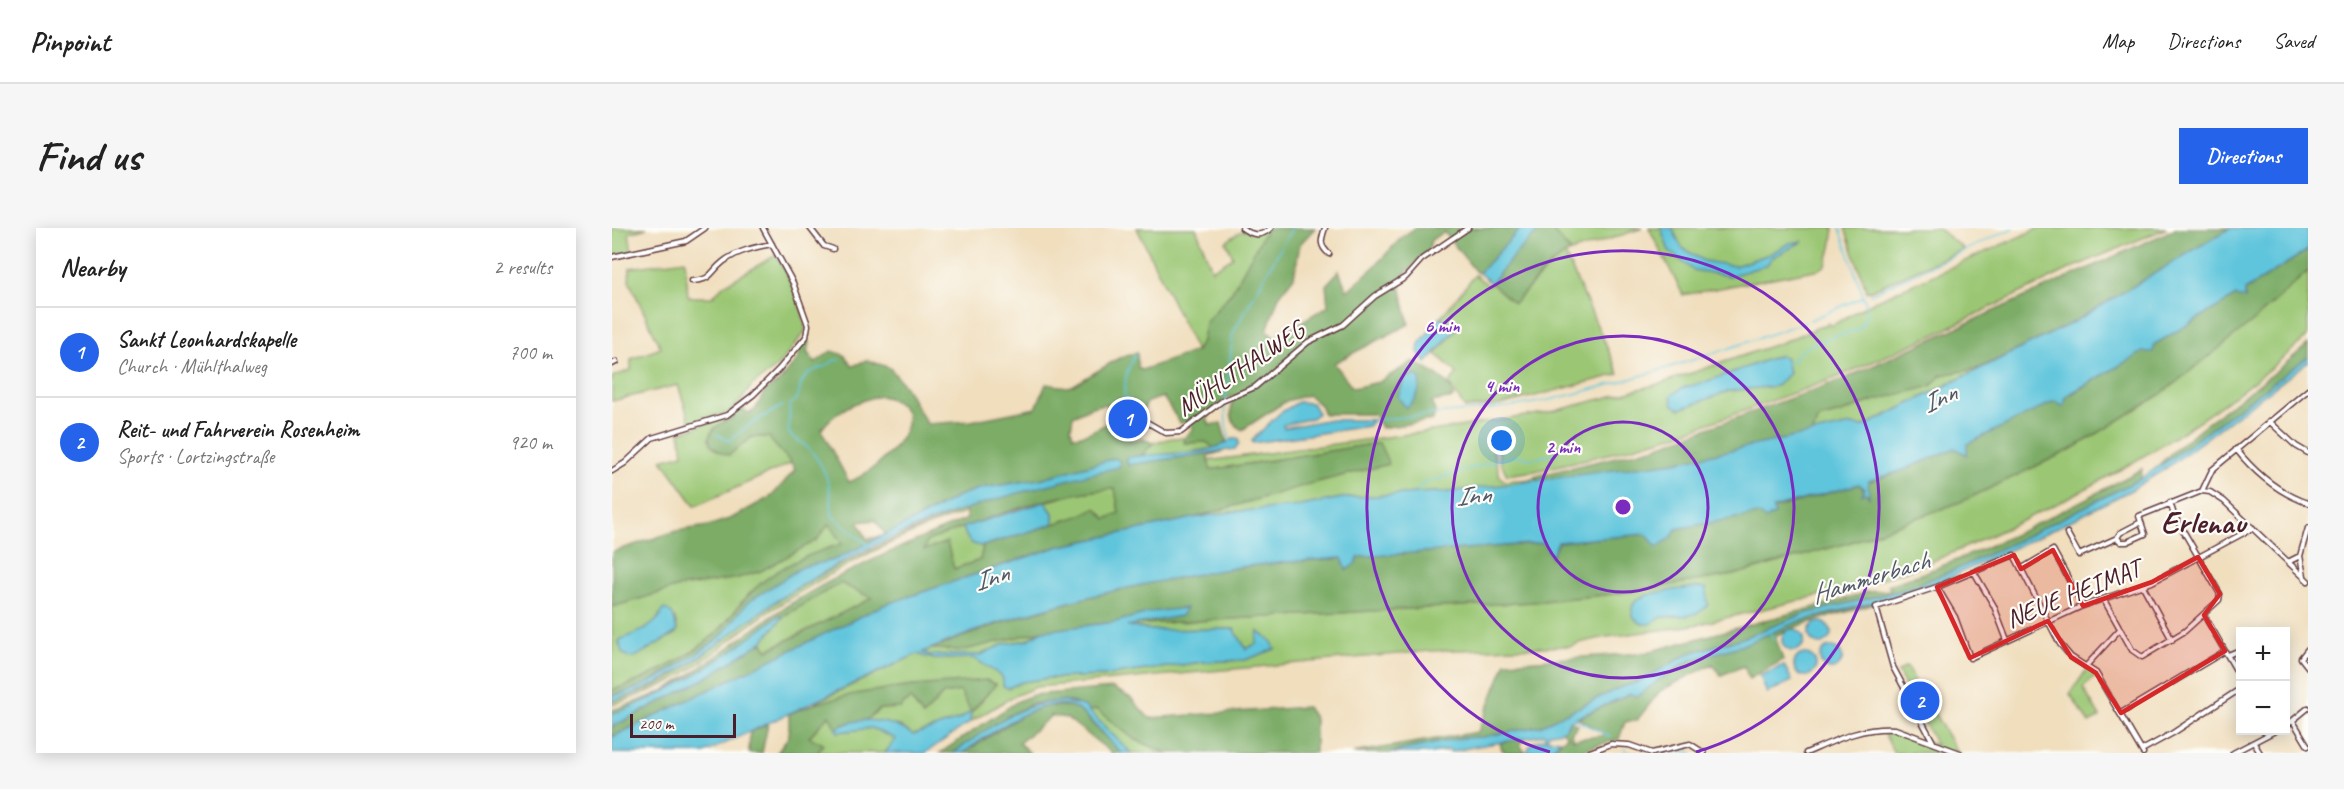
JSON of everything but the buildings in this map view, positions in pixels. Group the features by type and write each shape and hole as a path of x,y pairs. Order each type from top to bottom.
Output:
{"street":[{"path":"612,257 686,242 705,228"},
{"path":"612,471 625,463 652,438 727,415 753,395 779,369 808,333 808,325 793,283 763,228"},
{"path":"810,228 824,246 834,249"},
{"path":"1242,228 1257,235 1265,234 1271,228"},
{"path":"1325,228 1320,242 1329,254"},
{"name":"MÜHLTHALWEG","path":"1124,416 1136,416 1166,433 1175,434 1190,426 1224,400 1256,387 1308,342 1343,325 1370,300 1406,277 1422,259 1468,228"},
{"path":"692,281 706,279 723,262 737,253 772,244"},
{"path":"2202,491 2212,470 2269,421 2308,392"},
{"path":"2269,421 2296,446 2308,453"},
{"path":"2236,449 2249,466 2272,484 2295,499 2308,503"},
{"path":"2117,538 2121,542 2127,542 2145,534 2139,516 2202,491 2210,492 2224,501 2306,579"},
{"path":"2104,600 2132,650 2139,657 2172,640 2219,600 2220,594 2174,515 2170,502"},
{"path":"2067,533 2079,555 2117,538 2120,533 2141,522"},
{"name":"NEUE HEIMAT","path":"1938,587 1955,617 1970,658 2083,606 2143,586 2253,528"},
{"path":"2306,579 2300,556 2308,528"},
{"path":"2021,568 2053,550 2083,606"},
{"path":"1933,742 1893,667 1876,607 1938,587 2014,555 2060,644 2071,657 2096,673 2143,751 2236,692"},
{"path":"2288,562 2300,556"},
{"path":"1974,572 1995,606 2007,640"},
{"path":"2143,586 2172,640"},
{"path":"2204,615 2236,669"},
{"path":"2086,666 2120,629"},
{"path":"2308,649 2301,658 2308,667"},
{"path":"2121,713 2226,653 2236,651"},
{"path":"2290,723 2308,708"},
{"path":"2293,721 2308,746"},
{"path":"1806,753 1844,736 1875,729 1895,729 1960,753"},
{"path":"2233,753 2267,735"},
{"path":"1587,753 1609,744 1621,743 1652,753 1682,744 1692,744 1704,753"},
{"path":"2254,743 2259,753"}],"highlighted area":[{"path":"2053,550 2083,606 2152,582 2198,557 2220,594 2204,615 2225,651 2121,713 2096,673 2071,657 2048,621 1970,658 1937,587 2014,555 2021,569"}],"green space":[{"path":"612,228 647,228 629,233 632,252 612,256"},
{"path":"1137,228 1196,228 1212,270 1233,257 1226,242 1241,231 1266,230 1231,293 1205,323 1202,341 1196,351"},
{"path":"1267,228 1315,228 1300,244 1294,277 1279,296 1267,330 1274,338 1328,306 1326,285 1339,271 1347,291 1402,237 1415,228 1521,228 1479,273 1444,232 1431,240 1429,249 1399,280 1409,324 1334,363 1353,388 1379,382 1414,361 1444,381 1452,392 1453,398 1431,402 1435,411 1433,420 1381,428 1374,414 1324,414 1320,405 1308,395 1286,401 1242,430 1232,420 1233,396 1217,405 1207,419 1210,425 1221,423 1227,443 1214,448 1206,442 1184,443 1185,438 1193,429 1189,422 1180,423 1163,397 1147,402 1144,409 1133,408 1132,400 1123,400 1118,411 1112,414 1106,404 1091,407 1073,416 1071,429 1073,436 1080,435 1123,418 1127,421 1125,434 1131,440 1143,439 1153,443 1142,455 1126,458 1128,465 1224,451 1208,456 1210,470 1379,443 1389,464 1309,484 1193,518 1056,547 884,605 612,737 612,727 704,679 762,642 768,650 872,598 840,583 784,616 777,617 698,673 656,696 612,714 612,710 657,694 679,682 771,616 830,581 967,519 965,509 1116,458 1040,479 982,488 961,495 886,535 875,520 858,522 867,539 883,536 834,560 802,567 748,602 721,636 690,659 642,686 612,696 612,690 654,673 698,648 720,629 754,589 778,571 810,555 842,544 829,524 817,540 761,571 738,578 679,587 612,607 612,552 676,531 708,526 732,518 772,496 795,470 769,437 752,437 729,455 712,446 709,439 716,427 735,417 735,411 744,403 744,411 750,413 755,410 765,391 780,381 798,359 799,346 804,340 810,343 807,352 815,363 831,351 844,355 853,366 867,360 890,368 904,385 927,424 971,421 1036,408 1046,384 1068,387 1074,385 1119,358 1137,353 1138,367 1142,370 1196,351 1202,341 1205,323 1231,293","holes":["880,396 898,403 907,414 906,426 900,440 889,453 876,465 849,482 821,430 826,423 847,407","1115,489 1119,513 1106,519 1096,508 1079,516 983,546 980,560 954,569 947,542 924,550 927,541 1020,508 1069,495"]},
{"path":"1542,228 1550,228 1571,252 1548,267 1514,303 1491,283 1517,252"},
{"path":"1550,228 1643,228 1571,252"},
{"path":"1649,228 1661,228 1669,250 1730,276 1801,242 1790,243 1770,254 1735,266 1705,262 1682,248 1672,228 1834,228 1826,265 1820,269 1683,295"},
{"path":"1845,228 1937,228 1964,249 1867,292"},
{"path":"2039,228 2167,228 2074,267 1936,334 1838,377 1676,435 1608,454 1507,475 1501,463 1495,437 1490,438 1500,477 1505,481 1532,479 1536,476 1536,482 1441,493 1342,498 1301,506 1193,518 1309,484 1388,464 1379,443 1209,470 1208,461 1439,430 1551,412 1662,383 1780,343 1829,323 1831,326 1873,302","holes":["1778,356 1785,357 1789,373 1680,409 1682,388"]},
{"path":"2177,228 2230,228 2074,322 1980,368 1941,375 1931,386 1869,402 1818,419 1812,434 1675,462 1536,482 1536,476 1653,448 1844,379"},
{"path":"2308,250 2308,271 2251,323 2161,394 2074,448 1963,501 1851,542 1733,575 1613,594 1532,602 1125,625 1181,616 1151,612 1115,622 1042,631 964,650 931,649 1007,621 1084,598 1202,573 1267,564 1342,558 1347,570 1358,557 1544,543 1551,557 1558,542 1647,534 1672,537 1676,529 1758,513 1860,484 1868,496 1867,482 1901,471 1955,448 1966,454 1966,444 2055,401 2064,406 2066,397 2236,296 2245,298 2245,290"},
{"path":"1565,254 1619,374 1500,405 1465,408 1449,384 1457,373 1436,354 1456,329 1441,317 1475,275 1489,286 1491,283 1514,303"},
{"path":"776,255 799,303 805,332 776,368 752,385 741,401 728,413 690,422 678,385 612,401 612,377 631,370 631,359 661,348 629,281 630,268 685,260 688,297 712,297 724,285"},
{"path":"2308,271 2308,336 2205,417 2093,485 1970,545 1893,575 1803,600 1695,625 1605,637 1570,646 1430,651 1036,687 1012,697 970,722 971,712 958,720 913,735 900,726 866,720 880,709 900,708 910,698 923,716 943,694 960,691 972,712 996,684 913,686 814,703 917,654 934,659 974,658 1001,676 1008,688 1022,682 1049,678 1103,676 1202,662 1245,660 1275,649 1259,632 1256,644 1246,649 1234,629 1152,630 1125,625 1532,602 1613,594 1733,575 1851,542 1963,501 2074,448 2161,394 2251,323","holes":["1699,587 1676,617 1662,617 1644,624 1637,620 1632,609 1635,602 1643,596"]},
{"path":"2308,344 2308,357 2152,472 2208,422 2269,377"},
{"path":"1980,368 1863,427 1851,425 1812,434 1818,419 1841,413 1941,375"},
{"path":"735,411 735,417 719,425 710,434 709,439 712,446 729,455 752,437 769,437 792,463 695,506 662,460 683,454 680,432 728,417"},
{"path":"1172,438 1185,438 1185,443 1206,442 1214,448 1168,455 1142,455 1153,443"},
{"path":"2142,469 2140,479 1953,571 1899,591 1804,614 1740,639 1690,653 1638,682 1619,688 1540,726 1483,737 1462,738 1389,753 1352,753 1478,732 1506,662 1644,653 1866,592 1891,590 1888,585 1986,548"},
{"path":"1115,488 1119,513 1106,519 1095,508 1053,524 1053,513 1045,502 1078,493"},
{"path":"965,509 966,512 890,543 841,568 771,610 671,681 612,705 612,701 657,685 671,677 696,661 756,615 815,578 889,541"},
{"path":"829,523 842,544 804,558 766,579 746,597 720,629 698,648 654,673 612,690 612,607 679,587 738,578","holes":["660,614 675,618 677,630 675,634 649,648 619,646 619,640 648,628"]},
{"path":"963,527 969,541 983,546 980,560 953,569 924,551 927,541"},
{"path":"840,583 873,598 767,650 762,642 784,616"},
{"path":"1894,597 1804,624 1775,636 1783,660 1749,679 1744,666 1721,675 1712,664 1660,691 1637,720 1625,722 1619,739 1571,753 1508,753 1502,750 1500,743 1526,737 1520,745 1525,752 1550,750 1568,736 1562,731 1567,727 1569,721 1578,725 1571,733 1573,739 1602,736 1604,734 1578,718 1630,694 1638,696 1668,673 1691,660 1740,646 1797,622"},
{"path":"1042,631 1028,640 1004,644 980,655 929,655 923,652 931,649 964,650"},
{"path":"1906,666 1958,753 1894,753 1883,731 1936,745 1898,672"},
{"path":"2087,669 2096,676 2083,688 2100,717 2089,723 2070,694"},
{"path":"986,680 996,684 971,712 960,691 943,694 923,716 910,698 900,708 880,709 866,720 844,724 836,729 829,715 809,737 823,744 817,753 777,753 789,736 789,714 812,705 886,689"},
{"path":"1113,688 1131,698 1149,718 1307,707 1315,719 1315,753 1167,753 1134,739 1097,710 1088,711 1075,703 1062,701 1032,704 1008,716 953,753 940,753 1018,701 1033,695"},
{"path":"1048,706 1071,706 1080,711 1121,753 1112,753 1067,718 1051,716 1019,743 1030,753 963,753 1027,712"},
{"path":"1097,709 1134,739 1167,753 1131,753 1088,711"},
{"path":"829,715 838,732 872,728 897,739 885,753 817,753 823,744 809,737"},
{"path":"768,724 762,753 749,753 750,732"}],"water":[{"path":"1521,228 1542,228 1517,252 1491,283 1479,273"},
{"path":"1661,228 1672,228 1682,248 1704,261 1735,266 1770,254 1790,243 1803,241 1771,258 1767,265 1730,276 1693,270 1669,251"},
{"name":"Inn","path":"2230,228 2308,228 2308,250 2245,290 2245,299 2236,296 2155,344 2153,352 2143,352 2066,396 2064,407 2055,401 1967,444 1967,455 1955,448 1901,471 1868,481 1869,497 1866,493 1862,494 1865,489 1859,484 1773,508 1775,515 1765,519 1758,514 1676,529 1672,537 1657,547 1646,534 1558,542 1551,557 1543,543 1359,557 1355,564 1346,570 1342,558 1253,565 1160,581 1039,610 961,636 923,652 929,655 980,655 1004,644 1028,640 1042,631 1115,622 1151,612 1186,608 1181,616 1127,626 1152,630 1234,629 1246,649 1256,644 1258,631 1272,642 1275,649 1245,660 1202,662 1103,676 1049,678 1022,682 1008,688 1003,686 1001,676 974,658 934,659 917,654 704,753 612,753 612,737 884,605 1057,547 1231,512 1301,506 1342,498 1441,493 1675,462 1851,425 1863,427 2074,322"},
{"path":"1441,317 1456,329 1426,363 1418,352 1419,344"},
{"path":"1778,356 1785,357 1789,373 1777,386 1729,391 1680,409 1673,405 1671,396 1682,388"},
{"path":"2308,357 2308,362 2165,469 2131,490 1953,576 1894,597 1797,622 1740,646 1691,660 1668,673 1638,696 1630,694 1569,721 1561,731 1549,733 1547,739 1560,740 1554,747 1546,750 1528,752 1528,748 1534,742 1545,738 1545,734 1451,752 1449,750 1431,753 1389,753 1462,738 1483,737 1540,726 1619,688 1638,682 1690,653 1740,639 1804,614 1899,591 1953,571 2140,479"},
{"path":"1416,375 1420,378 1418,391 1406,408 1398,397 1404,379"},
{"path":"1298,402 1312,403 1318,413 1312,418 1283,425 1284,428 1326,420 1373,420 1368,426 1253,443 1254,438 1280,413"},
{"path":"1232,439 1238,439 1239,444 1235,449 1128,465 1126,458 1195,452 1221,445"},
{"path":"1116,458 1120,462 1119,467 972,507 901,533 867,549 782,597 675,673 656,684 612,701 612,696 640,687 679,666 715,641 748,602 802,567 834,560 961,495 982,488 1040,479"},
{"path":"1045,502 1053,513 1053,524 983,546 969,541 963,527"},
{"path":"1706,588 1708,605 1698,612 1686,616 1662,617 1646,624 1642,624 1633,616 1633,605 1639,598 1655,593"},
{"path":"664,609 672,615 677,632 637,656 631,658 622,653 619,640 646,629 658,619"},
{"path":"784,616 762,642 704,679 612,727 612,714 677,685 719,660 777,617"},
{"path":"1820,622 1828,625 1831,633 1828,641 1820,644 1812,641 1809,633 1812,625"},
{"path":"1793,629 1801,632 1804,640 1801,648 1793,651 1785,648 1782,640 1785,632"},
{"path":"1831,647 1839,650 1842,658 1839,666 1831,669 1823,666 1820,658 1823,650"},
{"path":"1805,654 1813,657 1816,665 1813,673 1805,676 1797,673 1794,665 1797,657"},
{"path":"1784,665 1792,681 1767,693 1760,676"},
{"path":"1062,701 1084,706 1131,753 1121,753 1087,717 1075,708 1062,705 1048,706 1016,718 963,753 953,753 1004,718 1031,706"},
{"path":"971,712 970,722 925,753 885,753 896,739 872,728 838,732 836,729 845,724 865,720 895,726 913,735 958,720"}],"waterway":[{"path":"1230,441 1226,426 1225,403 1233,333 1292,228"},
{"path":"1786,363 1793,361 1796,355 1812,345 1860,329 1865,319 1867,307 1840,228"},
{"path":"1870,294 2013,228"},
{"path":"1810,320 1863,297"},
{"path":"1372,421 1506,407 1549,400 1678,365 1805,322"},
{"path":"1135,404 1130,399 1124,398 1127,371 1136,355"},
{"path":"840,360 834,360 805,377 797,398 789,406 789,433 806,446 820,463 827,479 832,516 867,544"},
{"path":"716,434 729,441 749,425 782,406"},
{"name":"Inn","path":"1414,492 1424,483 1505,458 1519,456 1532,459 1557,453"},
{"path":"1770,632 1773,640"},
{"path":"1574,719 1611,737"},
{"path":"1624,749 1630,753"},
{"path":"1674,753 1681,750 1692,753"}],"place":[{"name":"Sankt Leonhardskapelle","path":"1128,419"},
{"name":"Reit- und Fahrverein Rosenheim","path":"1920,701"}],"district":[{"name":"Erlenau","path":"2203,522"}],"water label":[{"name":"Hammerbach","path":"1870,577"}]}
